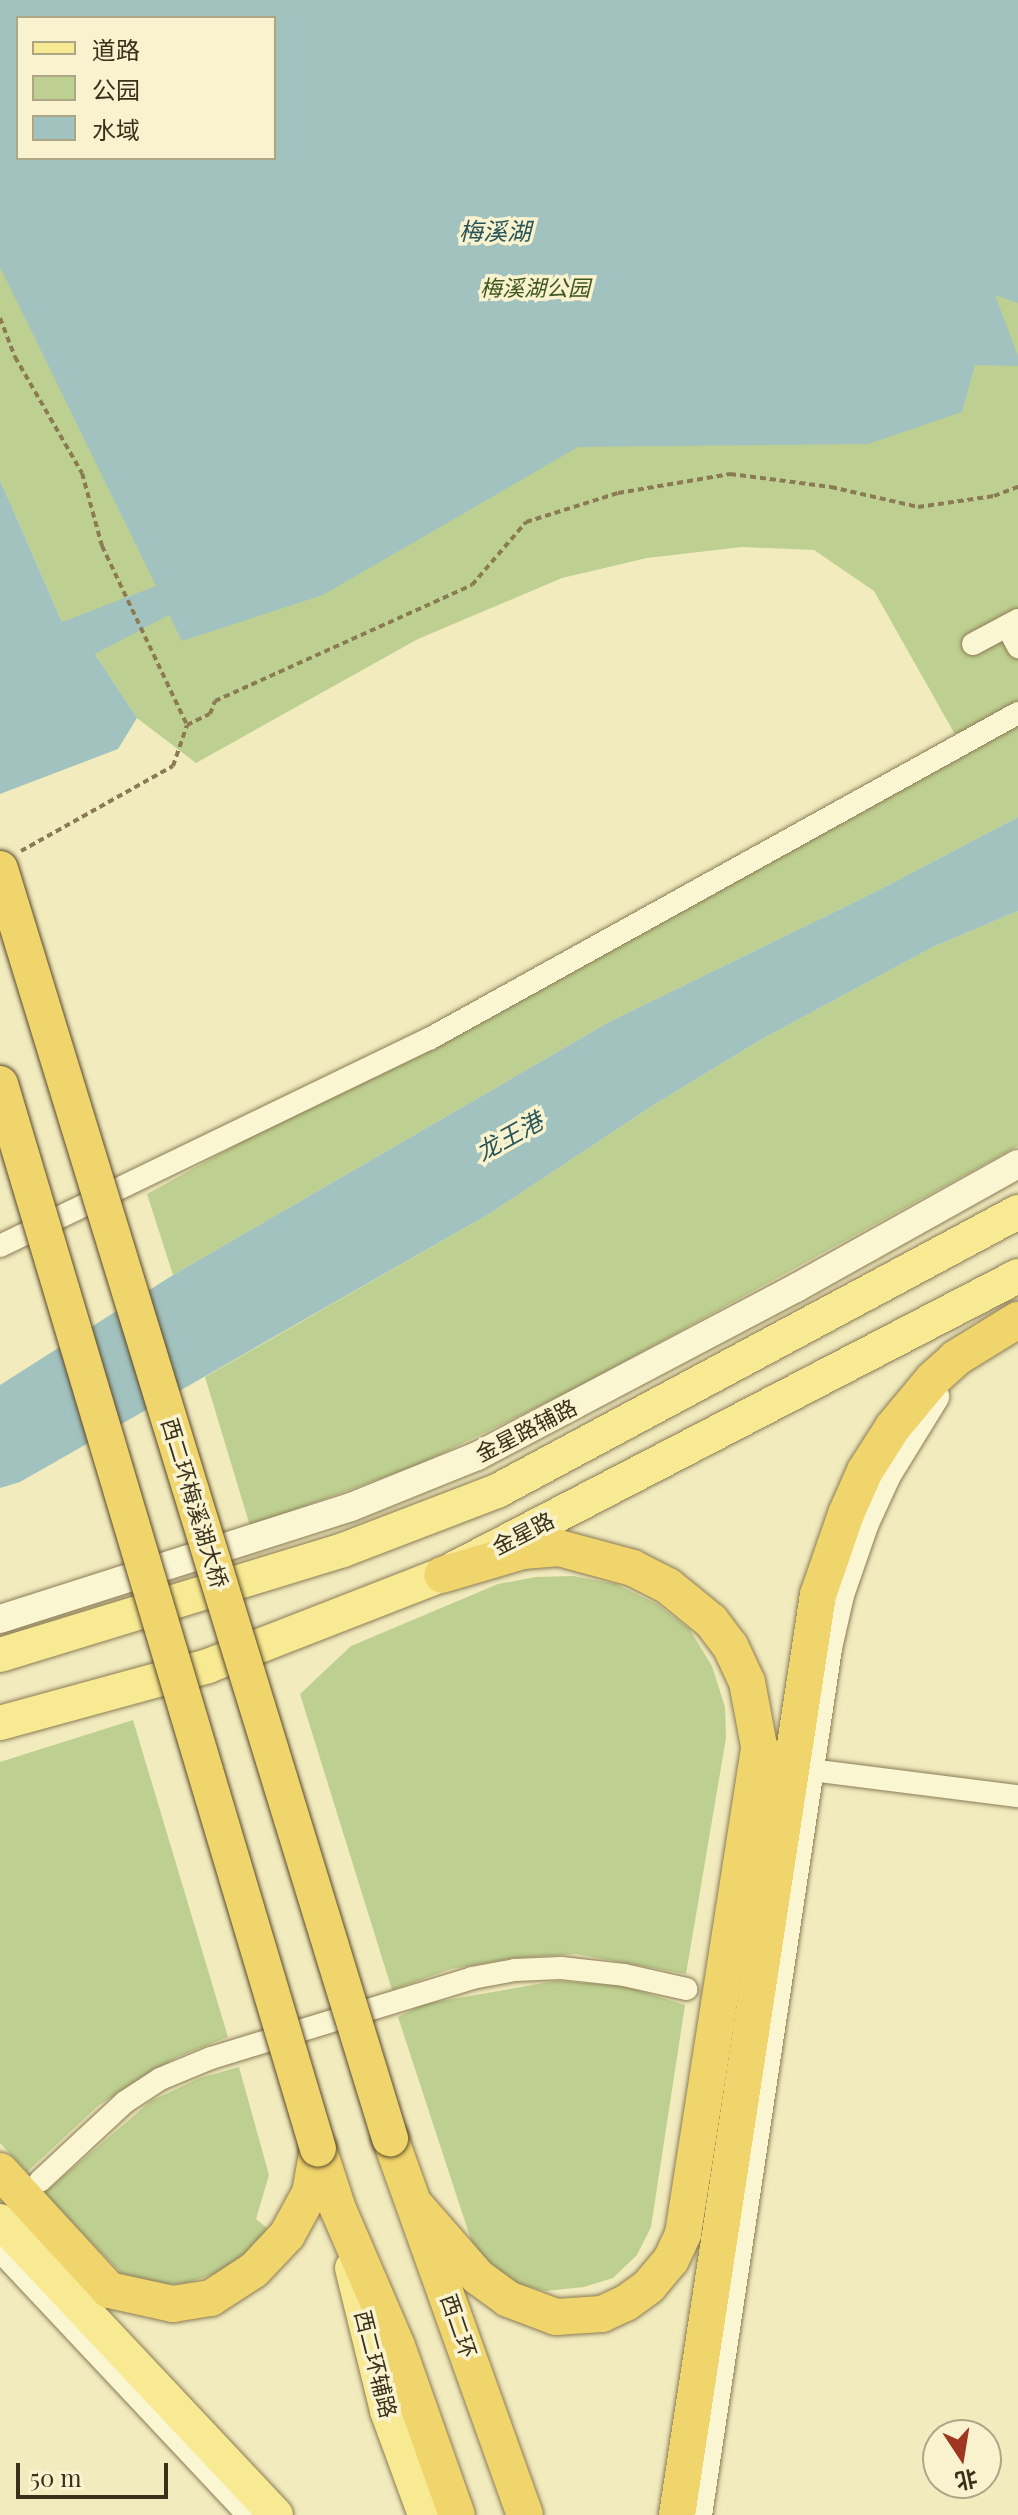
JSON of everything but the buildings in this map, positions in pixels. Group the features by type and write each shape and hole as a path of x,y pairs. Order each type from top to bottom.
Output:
{"highway":[{"name":"西二环梅溪湖大桥","path":"6,862 390,2138"},
{"path":"0,1084 318,2149 338,2209 397,2346 457,2515"},
{"path":"677,2515 818,1595 846,1514 865,1471 893,1427 933,1379 956,1358 1008,1327"},
{"path":"417,2207 478,2277 508,2299 556,2317 602,2314 626,2303 649,2286 671,2260 683,2234 759,1746 747,1682 730,1646 711,1621 668,1586 633,1568 559,1548 523,1551 442,1575"},
{"name":"西二环","path":"390,2138 525,2515"},
{"path":"0,2171 109,2290 173,2304 211,2298 254,2270 287,2235 310,2193 318,2149"}],"main road":[{"path":"0,1655 343,1550 497,1491 1018,1212"},
{"name":"金星路","path":"0,1723 208,1666 442,1575 1018,1276"},
{"name":"西二环辅路","path":"338,2209 387,2411 425,2515"},
{"path":"0,2221 276,2515"}],"street":[{"path":"973,644 1012,623 1018,647"},
{"path":"0,1246 429,1039 1018,713"},
{"name":"金星路辅路","path":"0,1619 351,1507 477,1456 796,1288 1018,1164"},
{"path":"698,2515 765,2006 811,1770 837,1608 865,1523 887,1475 937,1394 1008,1327"},
{"path":"811,1770 1018,1796"},
{"path":"40,2181 125,2102 160,2079 211,2058 472,1978 515,1970 561,1968 624,1975 686,1989"},
{"path":"0,2251 248,2515"}],"path":[{"path":"0,318 15,357 82,473 102,546 187,725 173,766 6,862"},
{"path":"187,725 210,714 215,701 472,585 526,522 618,493 730,474 831,487 918,507 994,496 1018,487"}],"green space":[{"name":"梅溪湖","path":"0,0 1018,0 1018,817 875,892 609,1022 173,1275 147,1194 961,745 874,591 814,550 742,547 647,558 562,578 418,639 196,763 137,718 95,654 62,622 0,480"},
{"path":"1018,911 1018,1146 576,1388 418,1465 250,1526 205,1377 489,1214 652,1106 762,1039 933,947"},
{"path":"573,1576 616,1584 657,1604 690,1630 712,1666 725,1707 726,1738 686,1974 576,1954 515,1958 451,1969 392,1990 300,1694 351,1646 498,1584 536,1577"},
{"path":"133,1720 228,2037 177,2057 99,2105 27,2172 0,2143 0,1762"},
{"path":"556,1981 624,1986 685,2005 651,2227 637,2255 613,2278 584,2287 545,2291 502,2280 474,2249 398,2017 424,2004"},
{"path":"239,2067 269,2175 256,2219 267,2228 262,2242 233,2268 187,2283 154,2285 121,2273 44,2193 151,2101 200,2078"}],"water":[{"name":"梅溪湖","path":"0,0 1018,0 1018,303 995,295 1018,356 1018,366 975,365 962,412 868,444 578,447 323,595 182,641 169,615 95,654 137,718 118,749 0,794 0,480 62,622 156,586 0,267"},
{"name":"龙王港","path":"1018,817 1018,911 933,947 762,1039 652,1106 489,1214 20,1482 0,1488 0,1385 173,1275 609,1022 875,892"}],"park label":[{"name":"梅溪湖公园","path":"535,288"}]}
